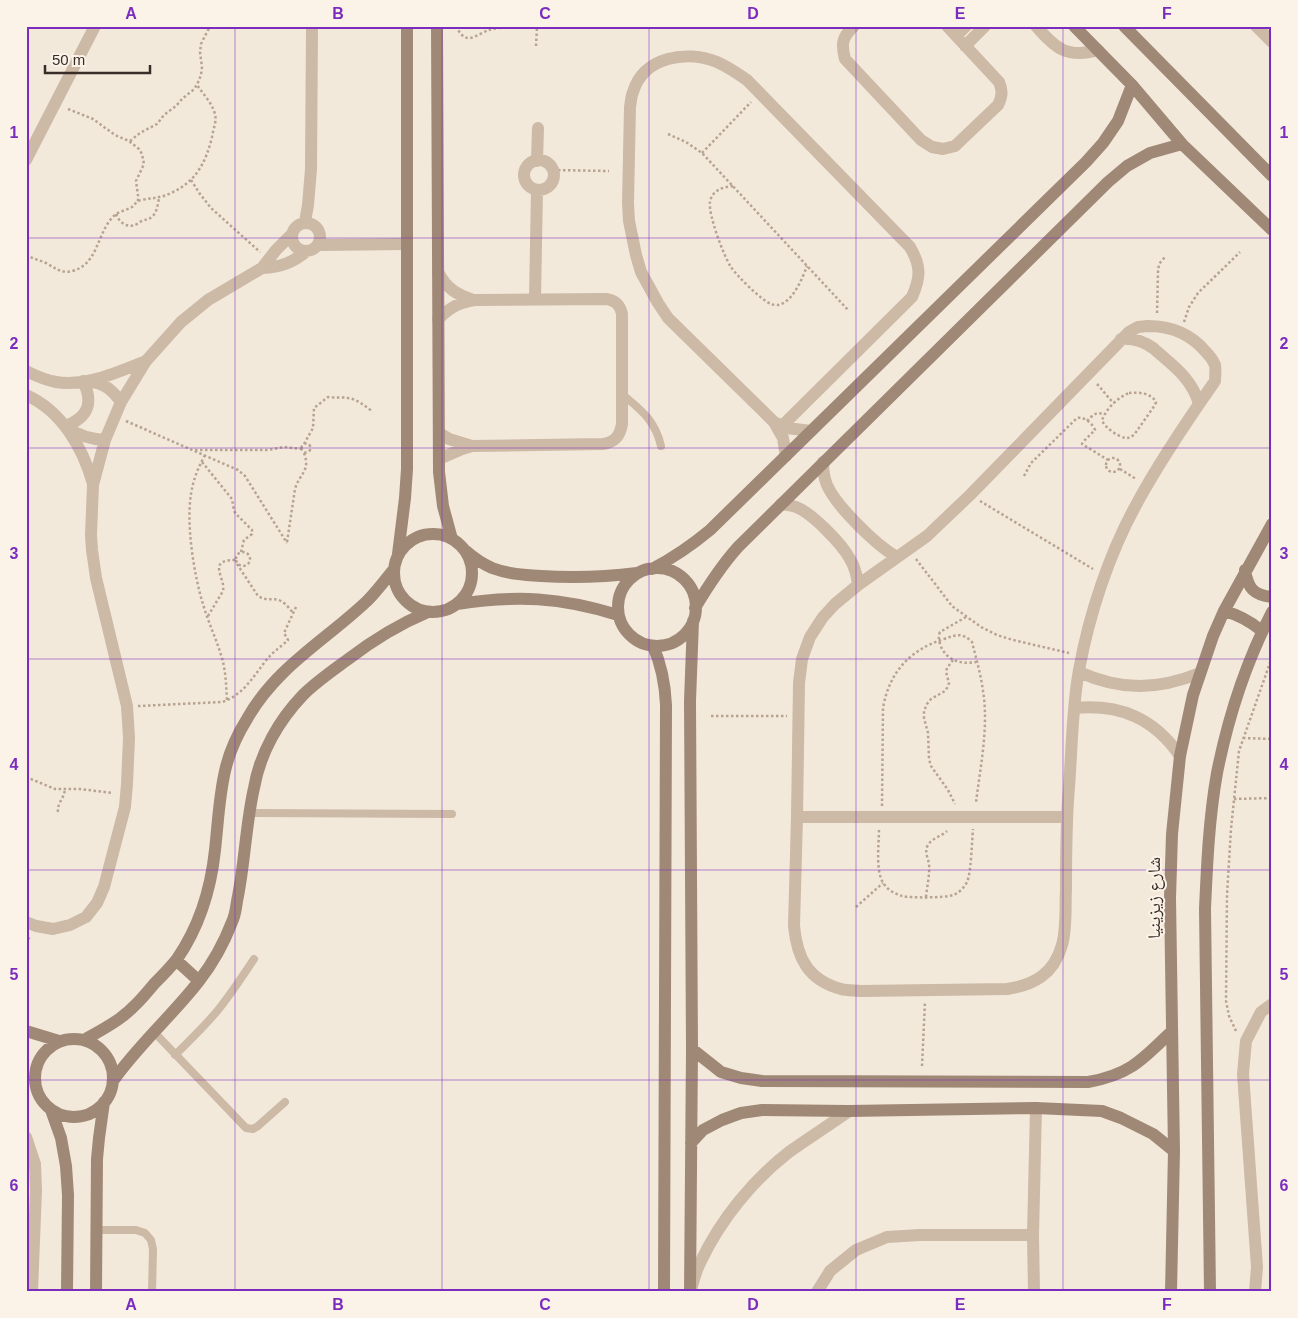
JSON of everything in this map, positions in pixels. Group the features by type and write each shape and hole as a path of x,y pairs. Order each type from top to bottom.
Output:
{"street":[{"path":"26,160 95,26"},
{"path":"305,222 312,169 312,26"},
{"path":"407,26 407,469 398,554 394,569 395,584 402,598 414,607 428,612"},
{"path":"437,26 438,459 440,489 452,539"},
{"path":"854,26 846,33 843,42 845,59 921,140 932,147 943,149 955,146 998,105 1002,98 999,82 947,26"},
{"path":"961,41 966,26"},
{"path":"961,41 984,26"},
{"path":"1036,26 1051,43 1068,52 1088,53 1098,50"},
{"path":"1074,26 1132,85 1182,144 1272,230"},
{"path":"1124,26 1272,176"},
{"path":"1256,26 1272,42"},
{"path":"778,424 912,297 917,285 919,272 916,259 910,247 747,80 732,69 715,62 679,56 664,59 650,67 640,78 632,92 628,203 629,221 636,255 645,280 668,318 778,424 786,456"},
{"path":"693,621 687,632 677,640 666,645 653,646 641,643 630,636 622,626 618,615 618,602 622,590 629,580 673,558 710,530 1086,162 1103,143 1118,121 1132,85"},
{"path":"538,128 538,161"},
{"path":"690,1292 692,1049 690,701 693,621 696,608 708,586 738,547 1108,182 1128,166 1150,153 1182,144"},
{"path":"532,162 547,162 553,170 554,175 551,184 547,188 537,190 528,185 525,180 525,170 532,162"},
{"path":"535,299 537,190"},
{"path":"265,263 274,268 297,259 312,248 320,239 320,233 312,223 305,222 294,228 292,234 292,241 301,250 312,248 407,244"},
{"path":"26,922 53,929 70,925 86,917 97,903 104,887 126,796 129,738 127,706 94,564 91,535 93,485 105,440 121,402 146,361 181,322 194,310 265,263 292,234"},
{"path":"438,272 452,290 461,296 473,300"},
{"path":"438,319 454,306 473,300 607,299 617,304 622,314 621,432 611,443 472,446 438,459"},
{"path":"1156,326 1180,332 1203,348 1211,358 1215,365 1215,381 1147,485 1124,529 1094,611 1082,656 1075,708 1067,817 1065,925 1062,944 1057,957 1048,970 1036,980 1022,987 1006,989 843,990 826,984 812,974 802,960 795,943 794,926 799,683 802,659 810,637 823,616 835,604 858,585 927,536 970,495 1129,332 1138,327 1156,326"},
{"path":"1121,339 1135,339 1153,348 1188,380 1193,387 1199,404"},
{"path":"26,371 56,382 69,383 110,375 146,361"},
{"path":"83,381 105,386 121,402"},
{"path":"65,426 76,422 84,414 89,403 88,392 83,381"},
{"path":"26,395 44,405 65,426 82,454 89,469 93,485"},
{"path":"778,424 811,431"},
{"path":"65,426 84,437 94,440 105,440"},
{"path":"438,433 449,439 472,446"},
{"path":"823,462 824,478 831,492 872,539 897,557"},
{"path":"781,504 803,510 830,534 851,561 855,569 858,585"},
{"name":"شارع زيزينيا","path":"1171,1292 1174,1151 1171,880 1172,834 1180,756 1200,673 1213,636 1245,570 1272,524"},
{"path":"398,554 408,543 422,536 438,534 452,539 476,559 490,567 521,575 595,578 665,570 677,575 687,583 693,595 696,608"},
{"path":"457,604 467,592 472,578 470,562 464,549"},
{"path":"84,1040 119,1019 135,1006 176,960 191,934 203,907 211,878 225,770 234,743 247,718 281,673 367,601 394,569"},
{"path":"1245,570 1247,582 1253,590 1261,596 1272,596"},
{"path":"113,1081 137,1049 199,981 219,952 233,920 240,886 254,787 261,761 286,715 303,695 372,641 409,620 428,612 443,611 457,604 503,598 550,600 596,608 618,615"},
{"path":"1224,611 1240,616 1262,631"},
{"path":"1210,1292 1205,909 1207,864 1217,773 1224,743 1242,684 1262,631 1272,612"},
{"path":"653,646 660,662 665,684 666,705 664,1292"},
{"path":"1079,672 1105,682 1132,686 1160,685 1200,673"},
{"path":"1075,708 1100,707 1114,709 1140,718 1162,734 1180,756"},
{"path":"797,817 1067,817"},
{"path":"176,960 199,981"},
{"path":"1256,1292 1257,1267 1243,1074 1246,1041 1261,1012 1272,1004"},
{"path":"26,1031 59,1041"},
{"path":"692,1049 722,1072 741,1078 762,1081 1088,1082 1105,1080 1121,1074 1136,1065 1172,1031"},
{"path":"26,1079 51,1110 73,1117 85,1115 96,1110 110,1093 113,1081 109,1060 103,1051 94,1044 84,1040 71,1038 59,1041 49,1047 41,1056 34,1080 37,1092"},
{"path":"96,1292 98,1158 104,1102"},
{"path":"691,1143 703,1130 722,1120 742,1113 762,1110 849,1111 1036,1108 1102,1111 1153,1134 1174,1151"},
{"path":"1034,1292 1033,1235 1036,1108"},
{"path":"51,1110 61,1138 66,1166 68,1194 67,1292"},
{"path":"690,1292 700,1262 718,1231 739,1202 762,1176 789,1153 849,1111"},
{"path":"26,1137 35,1164 36,1190 32,1292"},
{"path":"817,1292 830,1271 856,1250 887,1237 920,1234 1033,1235"}],"lane":[{"path":"622,394 647,416 658,435 661,446"},
{"path":"250,813 452,814"},
{"path":"175,1055 218,1010 254,959"},
{"path":"154,1032 246,1128 253,1129 258,1126 285,1102"},
{"path":"96,1230 136,1230 144,1233 151,1240 153,1249 152,1292"}],"path":[{"path":"130,141 156,124 197,85 202,67 201,44 210,26"},
{"path":"456,26 464,37 470,38 489,30 501,28 537,27 536,46"},
{"path":"26,255 64,272 72,272 79,269 92,255 98,246 105,227 116,214 132,207 138,202 173,193 191,180 203,165 209,152 216,117 213,107 197,85"},
{"path":"702,153 760,92"},
{"path":"56,104 93,119 115,135 130,141 139,149 144,159 144,164 136,181 138,202"},
{"path":"668,134 686,142 702,153 849,311"},
{"path":"553,170 609,171"},
{"path":"191,180 211,208 265,263"},
{"path":"733,186 722,187 714,193 710,202 711,212 720,244 732,268 749,287 765,301 772,305 780,305 799,285 807,266"},
{"path":"116,214 123,224 134,225 152,217 157,209 159,198"},
{"path":"1180,332 1189,307 1198,292 1240,252"},
{"path":"1156,326 1159,264 1165,257"},
{"path":"1086,375 1114,403"},
{"path":"1136,393 1148,395 1156,402 1134,435 1125,438 1104,426 1102,420 1114,403 1124,396 1136,393"},
{"path":"301,449 313,428 314,408 328,397 356,400 373,412"},
{"path":"1086,421 1097,413 1104,415"},
{"path":"115,416 192,450 205,455 238,470 245,476 287,543 296,484 305,472 307,465 301,449 284,447 268,450 192,450"},
{"path":"1024,476 1030,463 1077,418 1083,417 1095,430 1082,444 1108,460 1111,458 1118,459 1121,466 1120,469"},
{"path":"304,444 307,443 310,448 310,450 304,453"},
{"path":"205,455 196,473 191,494 189,516 195,570 207,617 221,655 226,677 227,700"},
{"path":"1108,460 1106,463 1107,470 1114,473 1120,469"},
{"path":"201,462 232,499 236,514 252,530 252,534 244,540 241,552 236,555 235,560 237,564 262,600 279,600 293,613"},
{"path":"1120,469 1147,485"},
{"path":"970,495 1106,576"},
{"path":"909,550 952,606 981,627 1013,640 1082,656"},
{"path":"237,564 241,566 249,562 248,554 241,552"},
{"path":"207,617 224,587 218,568 224,562 235,560"},
{"path":"127,706 222,702 234,697 242,692 269,656 288,640 284,633 296,607"},
{"path":"966,617 940,632 938,636 946,655 953,660 968,664 976,662"},
{"path":"960,635 967,637 972,642 976,662 983,691 983,738 968,881 961,890 952,896 904,897 892,892 883,883 878,867 883,714 888,688 898,670 920,649 960,635"},
{"path":"1246,1041 1236,1030 1229,1016 1226,1001 1227,895 1231,829 1239,751 1272,658"},
{"path":"926,897 929,869 926,846 942,836 956,817 948,790 931,766 924,711 926,704 931,699 948,688 946,672 953,660"},
{"path":"711,716 799,716"},
{"path":"1243,738 1272,739"},
{"path":"26,777 50,788 60,790 80,789 126,796"},
{"path":"58,812 58,804 63,798 65,789"},
{"path":"1234,798 1272,798"},
{"path":"856,907 883,883"},
{"path":"922,1066 925,990"}]}
